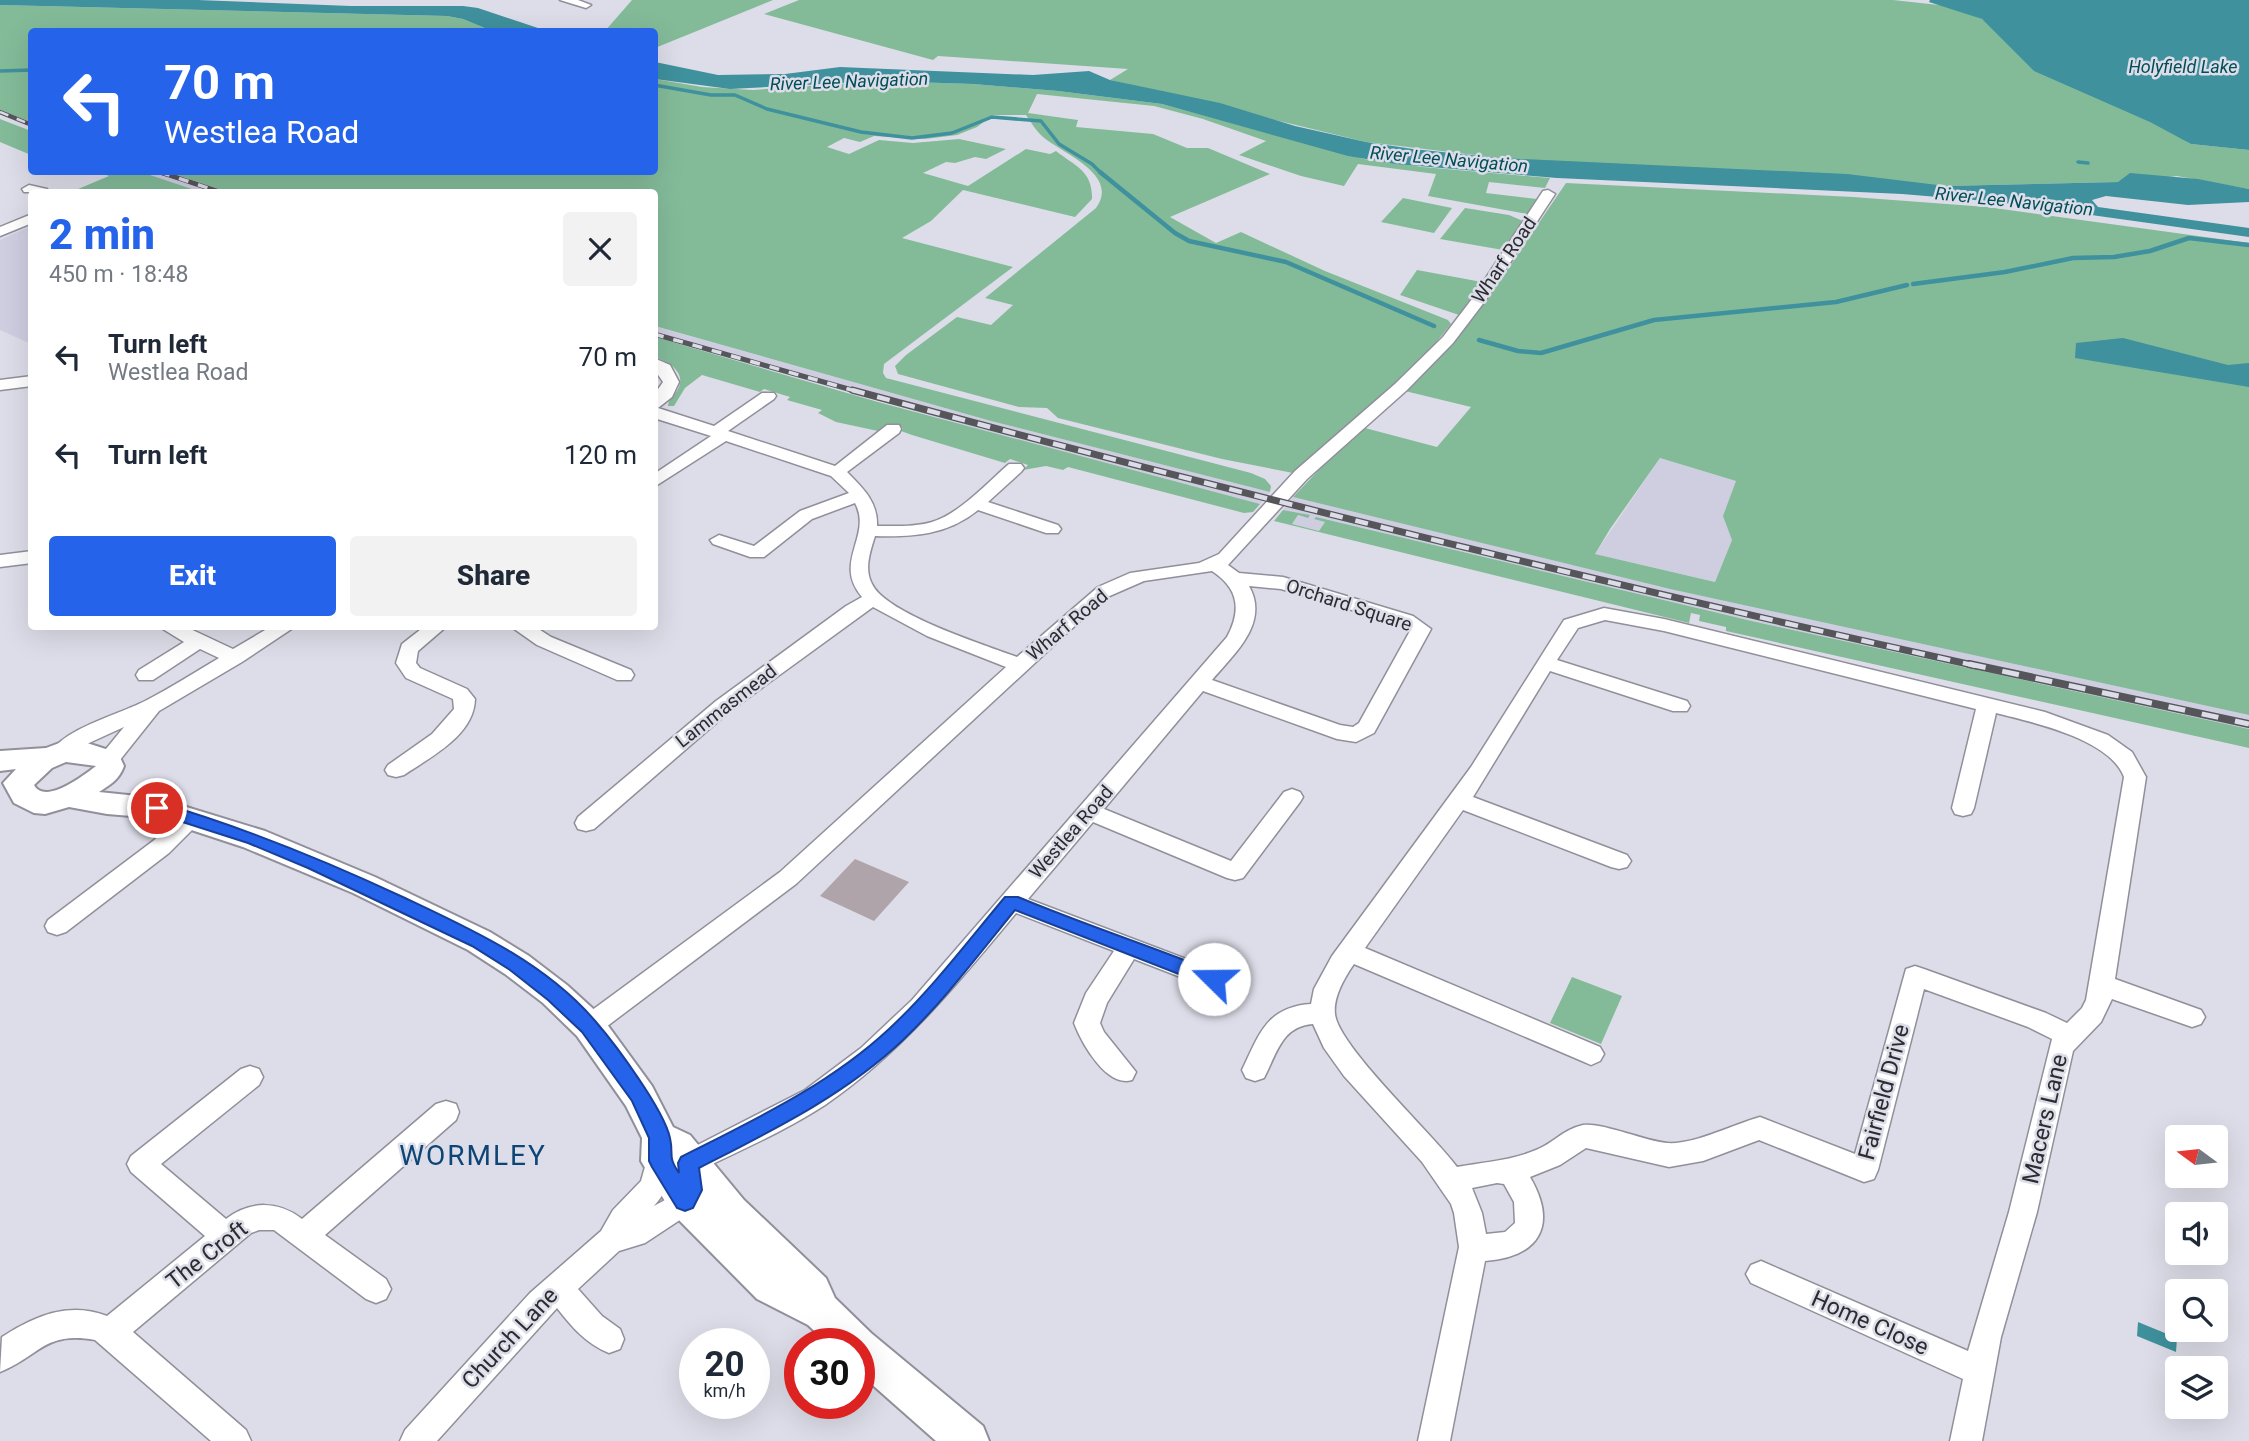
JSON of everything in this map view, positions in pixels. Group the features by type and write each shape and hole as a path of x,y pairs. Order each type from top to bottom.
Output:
{"main road":[{"path":"108,766 69,797 51,803 30,801 6,775 52,756 87,753 108,766 157,808"},
{"path":"69,797 107,804 157,808 193,818 314,863 479,941 555,995 589,1026 639,1096 691,1190 685,1201 771,1286 822,1312 839,1328"},
{"path":"669,1154 812,1291 822,1312"},
{"path":"875,1360 968,1441"}],"street":[{"path":"565,0 586,5"},
{"name":"Wharf Road","path":"589,1026 788,878 1088,602 1111,587 1138,576 1216,565 1236,549 1301,475 1401,387 1448,340 1478,301 1548,194"},
{"path":"1,231 28,220"},
{"path":"658,365 664,368 671,382 666,394 658,401"},
{"path":"0,384 28,381"},
{"path":"658,479 768,396"},
{"path":"658,413 837,472 860,495 869,512 870,531 859,564 859,578 873,599 905,618 1020,665"},
{"path":"837,472 893,429"},
{"path":"870,531 916,530 936,527 955,519 1015,468"},
{"path":"719,540 757,552 806,515 860,495"},
{"path":"973,503 1052,529"},
{"path":"0,561 28,558"},
{"path":"1216,565 1238,579"},
{"name":"Westlea Road","path":"669,1154 795,1109 870,1057 897,1034 1236,639 1247,619 1248,607 1238,579"},
{"name":"Orchard Square","path":"1199,683 1337,732 1356,735 1367,728 1421,629 1406,620 1283,583 1238,579"},
{"name":"Lammasmead","path":"586,823 723,706 853,610 873,599"},
{"path":"1434,1441 1473,1247 1464,1199 1430,1151 1353,1068 1333,1041 1322,1014 1327,989 1349,951 1498,744 1571,624 1604,614 1664,625 1988,703 1963,808"},
{"path":"179,630 235,658"},
{"path":"52,756 81,738 154,705 280,630"},
{"path":"396,770 454,727 465,712 465,699 460,694 413,673 406,663 409,648 433,630"},
{"path":"526,630 544,641 624,675"},
{"path":"146,675 199,640"},
{"path":"1545,663 1680,706"},
{"name":"Macers Lane","path":"1966,1441 1986,1337 2024,1212 2061,1046 2092,1015 2099,1000 2135,777 2130,764 2116,750 2092,736 1988,703"},
{"path":"108,766 154,705"},
{"path":"1089,813 1235,872 1292,797"},
{"path":"1458,800 1619,861"},
{"path":"57,926 161,847 193,818"},
{"path":"1012,902 1214,979"},
{"path":"1123,1072 1093,1038 1087,1023 1095,1000 1129,947"},
{"path":"1349,951 1591,1054"},
{"name":"Fairfield Drive","path":"1452,1180 1497,1171 1512,1172 1550,1157 1570,1142 1585,1136 1669,1154 1703,1149 1760,1128 1864,1170 1915,976 2037,1020 2071,1037"},
{"path":"2102,985 2192,1017"},
{"path":"1255,1070 1282,1021 1297,1014 1322,1014"},
{"path":"226,1237 141,1164 250,1077"},
{"path":"304,1235 446,1112"},
{"name":"Church Lane","path":"416,1441 557,1287 611,1240 623,1219 651,1190 669,1154"},
{"path":"1473,1247 1506,1247 1518,1241 1524,1234 1530,1222 1528,1202 1512,1172"},
{"name":"Church Lane","path":"611,1240 635,1234 685,1201"},
{"name":"The Croft","path":"111,1332 241,1224 258,1217 279,1218 376,1289"},
{"name":"Home Close","path":"1760,1274 1980,1371"},
{"path":"557,1287 592,1326 609,1339"},
{"path":"0,1357 25,1338 49,1326 70,1322 88,1323 111,1332 235,1441"}],"shaded area":[{"path":"150,175 177,175 219,189 192,189"},
{"path":"28,227 28,343 0,330 0,240"},
{"path":"658,327 991,421 1270,492 1260,504 992,433 658,338"},
{"path":"1660,458 1736,481 1732,540 1715,582 1595,554"},
{"path":"1293,497 1670,589 2249,715 2249,729 1756,622 1316,517 1325,522 1319,532 1292,524 1298,515 1308,518 1309,515 1283,510"}],"green space":[{"path":"632,0 773,0 658,47 658,28 608,28"},
{"path":"799,0 1893,0 1948,6 1982,19 2191,144 2249,150 2249,189 2177,176 2118,182 1946,186 1500,158 1366,142 1110,80 1128,69 938,56 933,60 764,14"},
{"path":"0,5 447,16 485,28 28,28 28,121 0,110"},
{"path":"658,80 702,87 753,90 879,81 973,84 1058,91 1162,104 1364,159 1550,178 1545,188 1489,182 1486,193 1537,199 1527,214 1428,196 1436,174 1358,164 1344,186 1301,176 1239,155 1266,141 1203,119 1154,106 1037,94 1028,113 1078,120 1076,127 1153,134 1187,148 1208,148 1270,174 1170,217 1216,243 1241,232 1325,271 1448,320 1451,324 1415,368 1293,473 1222,459 1058,418 1047,408 1019,407 898,374 895,366 906,355 957,317 991,325 1013,305 985,298 1096,208 1101,196 1101,185 1086,167 1040,135 1026,115 993,115 977,127 957,135 925,139 874,136 860,142 844,138 827,147 849,154 879,140 913,143 959,139 1006,149 986,159 975,157 955,163 946,162 923,173 968,186 1026,149 1050,154 1056,151 1082,170 1092,190 1092,199 1075,217 963,190 931,221 902,238 1013,267 884,364 883,373 886,378 1251,473 1265,479 1271,486 1270,492 991,421 658,327 658,189 219,189 177,175 658,175"},
{"path":"0,119 28,130 28,154 0,142"},
{"path":"106,175 150,175 192,189 78,189 109,176"},
{"path":"1566,183 1853,197 1987,207 2249,243 2249,715 1670,589 1293,497 1335,453 1365,428 1437,447 1471,407 1405,391 1472,319","holes":["1660,458 1736,481 1723,516 1732,540 1715,582 1595,554"]},
{"path":"1403,198 1452,208 1434,233 1381,222"},
{"path":"1465,208 1509,215 1523,221 1503,250 1440,239"},
{"path":"1417,270 1482,282 1459,315 1400,295"},
{"path":"658,338 878,402 1260,504 1253,512 1244,513 1068,467 1063,470 1046,466 1023,470 1028,465 1010,459 1005,463 912,435 901,431 903,428 889,424 878,431 836,422 818,413 822,410 787,400 790,397 764,389 760,392 702,375 685,388 674,406 668,406 680,385 680,379 675,369 658,358"},
{"path":"1283,510 1310,515 1308,518 1298,515 1292,524 1319,531 1325,522 1314,519 1316,517 1756,622 2249,729 2249,748 1726,631 1726,627 1699,621 1700,615 1691,613 1689,623 1274,521"},
{"path":"1572,977 1622,996 1601,1044 1550,1023"}],"water":[{"path":"0,0 198,0 351,6 463,6 478,8 538,28 485,28 447,16 0,5"},
{"name":"Holyfield Lake","path":"2249,0 2249,150 2191,144 2150,122 2034,71 1982,19 1929,2"},
{"name":"River Lee Navigation","path":"658,63 718,75 785,74 840,67 1033,75 1089,71 1110,80 1220,103 1295,126 1366,142 1500,158 1847,174 1946,186 2118,182 2130,173 2198,179 2249,189 2249,202 2188,205 2106,196 2092,200 2098,207 2249,228 2249,237 1998,202 1902,194 1557,178 1396,164 1348,156 1162,104 1058,91 973,84 879,81 730,89 658,79"},
{"path":"2123,338 2228,365 2249,363 2249,387 2075,358 2076,343"},
{"path":"2138,1322 2165,1333 2165,1342 2177,1342 2176,1352 2137,1336"}],"building":[{"path":"855,859 909,882 874,921 820,896"}],"waterway":[{"path":"0,71 28,70"},
{"path":"658,86 711,95 735,95 767,109 861,132 912,138 952,133 992,117 1041,121 1059,144 1100,172"},
{"path":"2078,162 2088,163"},
{"path":"1100,172 1175,233 1189,241 1286,262 1434,326"},
{"path":"1913,284 2005,272 2073,258 2114,257 2150,251 2189,238 2249,245"},
{"path":"1479,340 1518,351 1541,353 1654,320 1836,302 1907,285"}],"railway":[{"path":"0,112 28,123"},
{"path":"169,175 211,189"},
{"path":"658,335 859,392"},
{"path":"852,390 1413,535 1977,666"},
{"path":"1969,664 2249,724"}],"district":[{"name":"WORMLEY","path":"473,1155"}],"route":[{"path":"157,808 254,839 314,863 479,941 517,965 589,1026 639,1096 660,1138 659,1161 685,1201 691,1190 688,1163 795,1109 870,1057 897,1034 1012,902 1214,979"}]}
